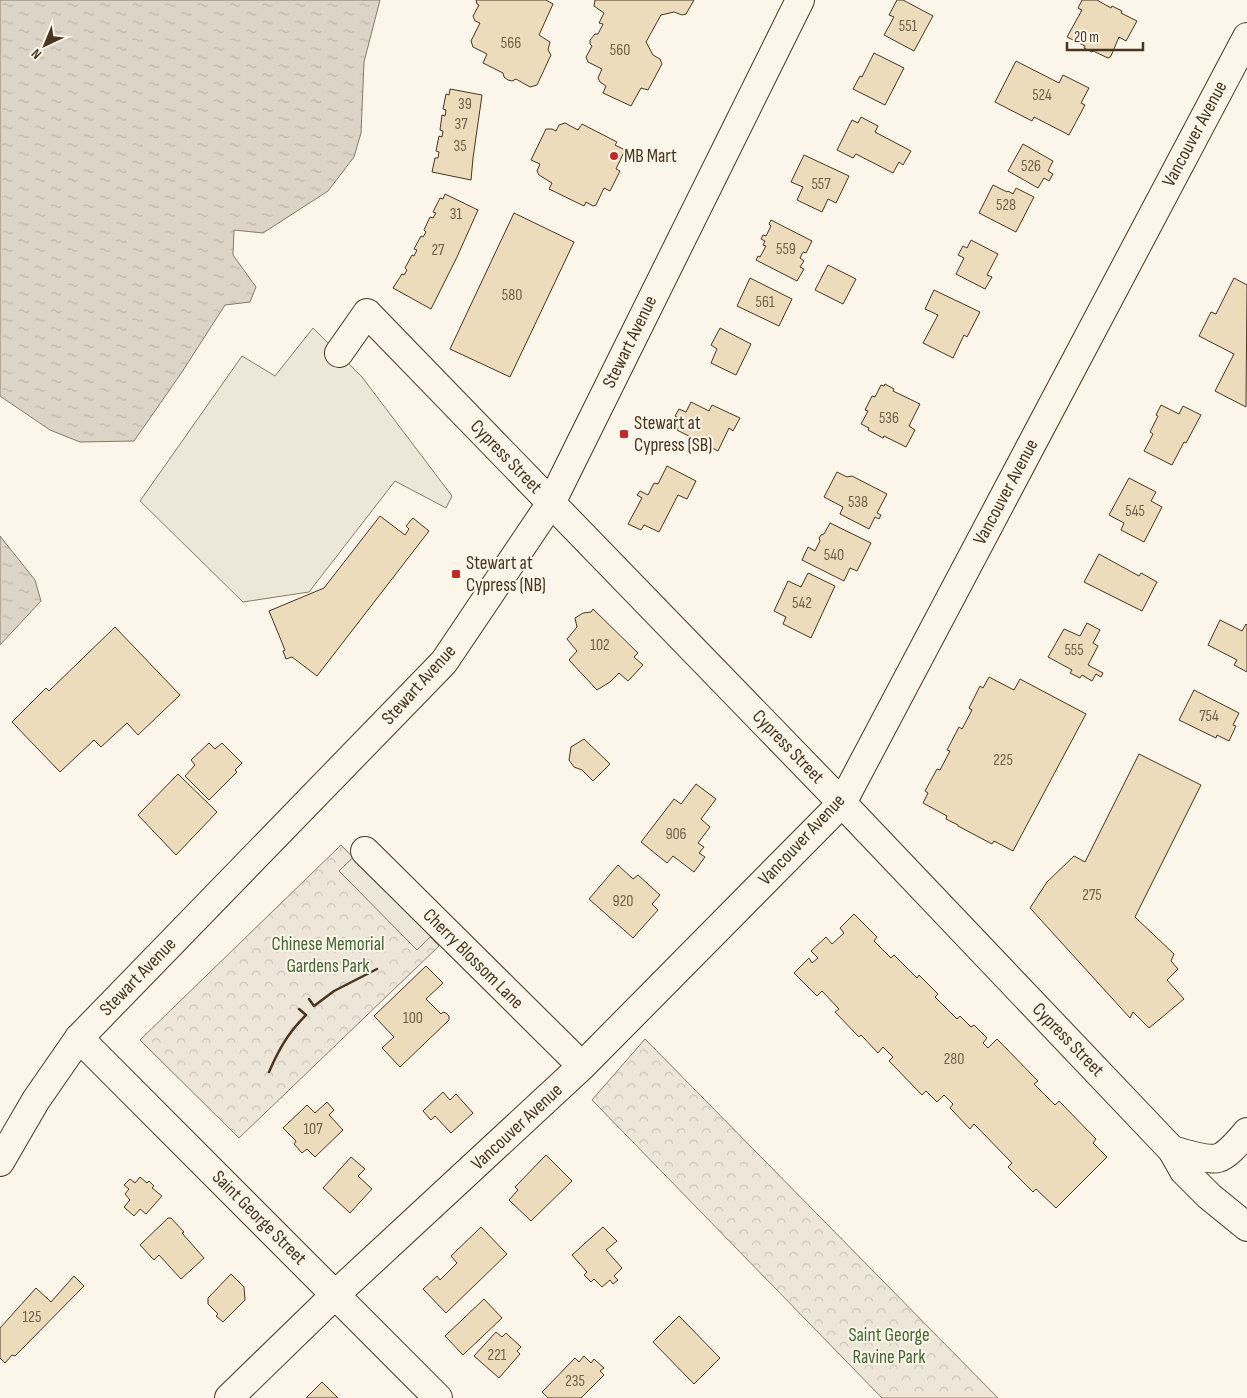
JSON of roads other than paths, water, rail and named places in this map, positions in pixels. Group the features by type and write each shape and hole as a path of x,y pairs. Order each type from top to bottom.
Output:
{"main road":[{"name":"Stewart Avenue","path":"0,1162 36,1100 80,1038 444,662 551,503 800,0"},
{"name":"Vancouver Avenue","path":"229,1398 336,1294 582,1066 842,803 1247,37"},
{"name":"Cypress Street","path":"339,353 367,313 842,803 1172,1150 1184,1171 1209,1196 1247,1227"},
{"name":"Cherry Blossom Lane","path":"365,851 582,1066"},
{"name":"Saint George Street","path":"80,1038 438,1398"},
{"path":"1172,1150 1194,1156 1218,1158 1235,1147 1247,1132"}],"water":[{"path":"0,0 380,0 364,62 361,133 354,157 328,191 263,233 234,230 233,255 256,287 250,302 225,305 182,372 134,441 80,442 50,430 0,396"},
{"path":"0,536 35,580 41,601 0,645"}],"place":[{"name":"MB Mart","path":"614,156"},
{"name":"Stewart at Cypress (SB)","path":"624,434"},
{"name":"Stewart at Cypress (NB)","path":"456,574"}],"park label":[{"name":"Chinese Memorial Gardens Park","path":"328,955"},
{"name":"Saint George Ravine Park","path":"889,1346"}]}
